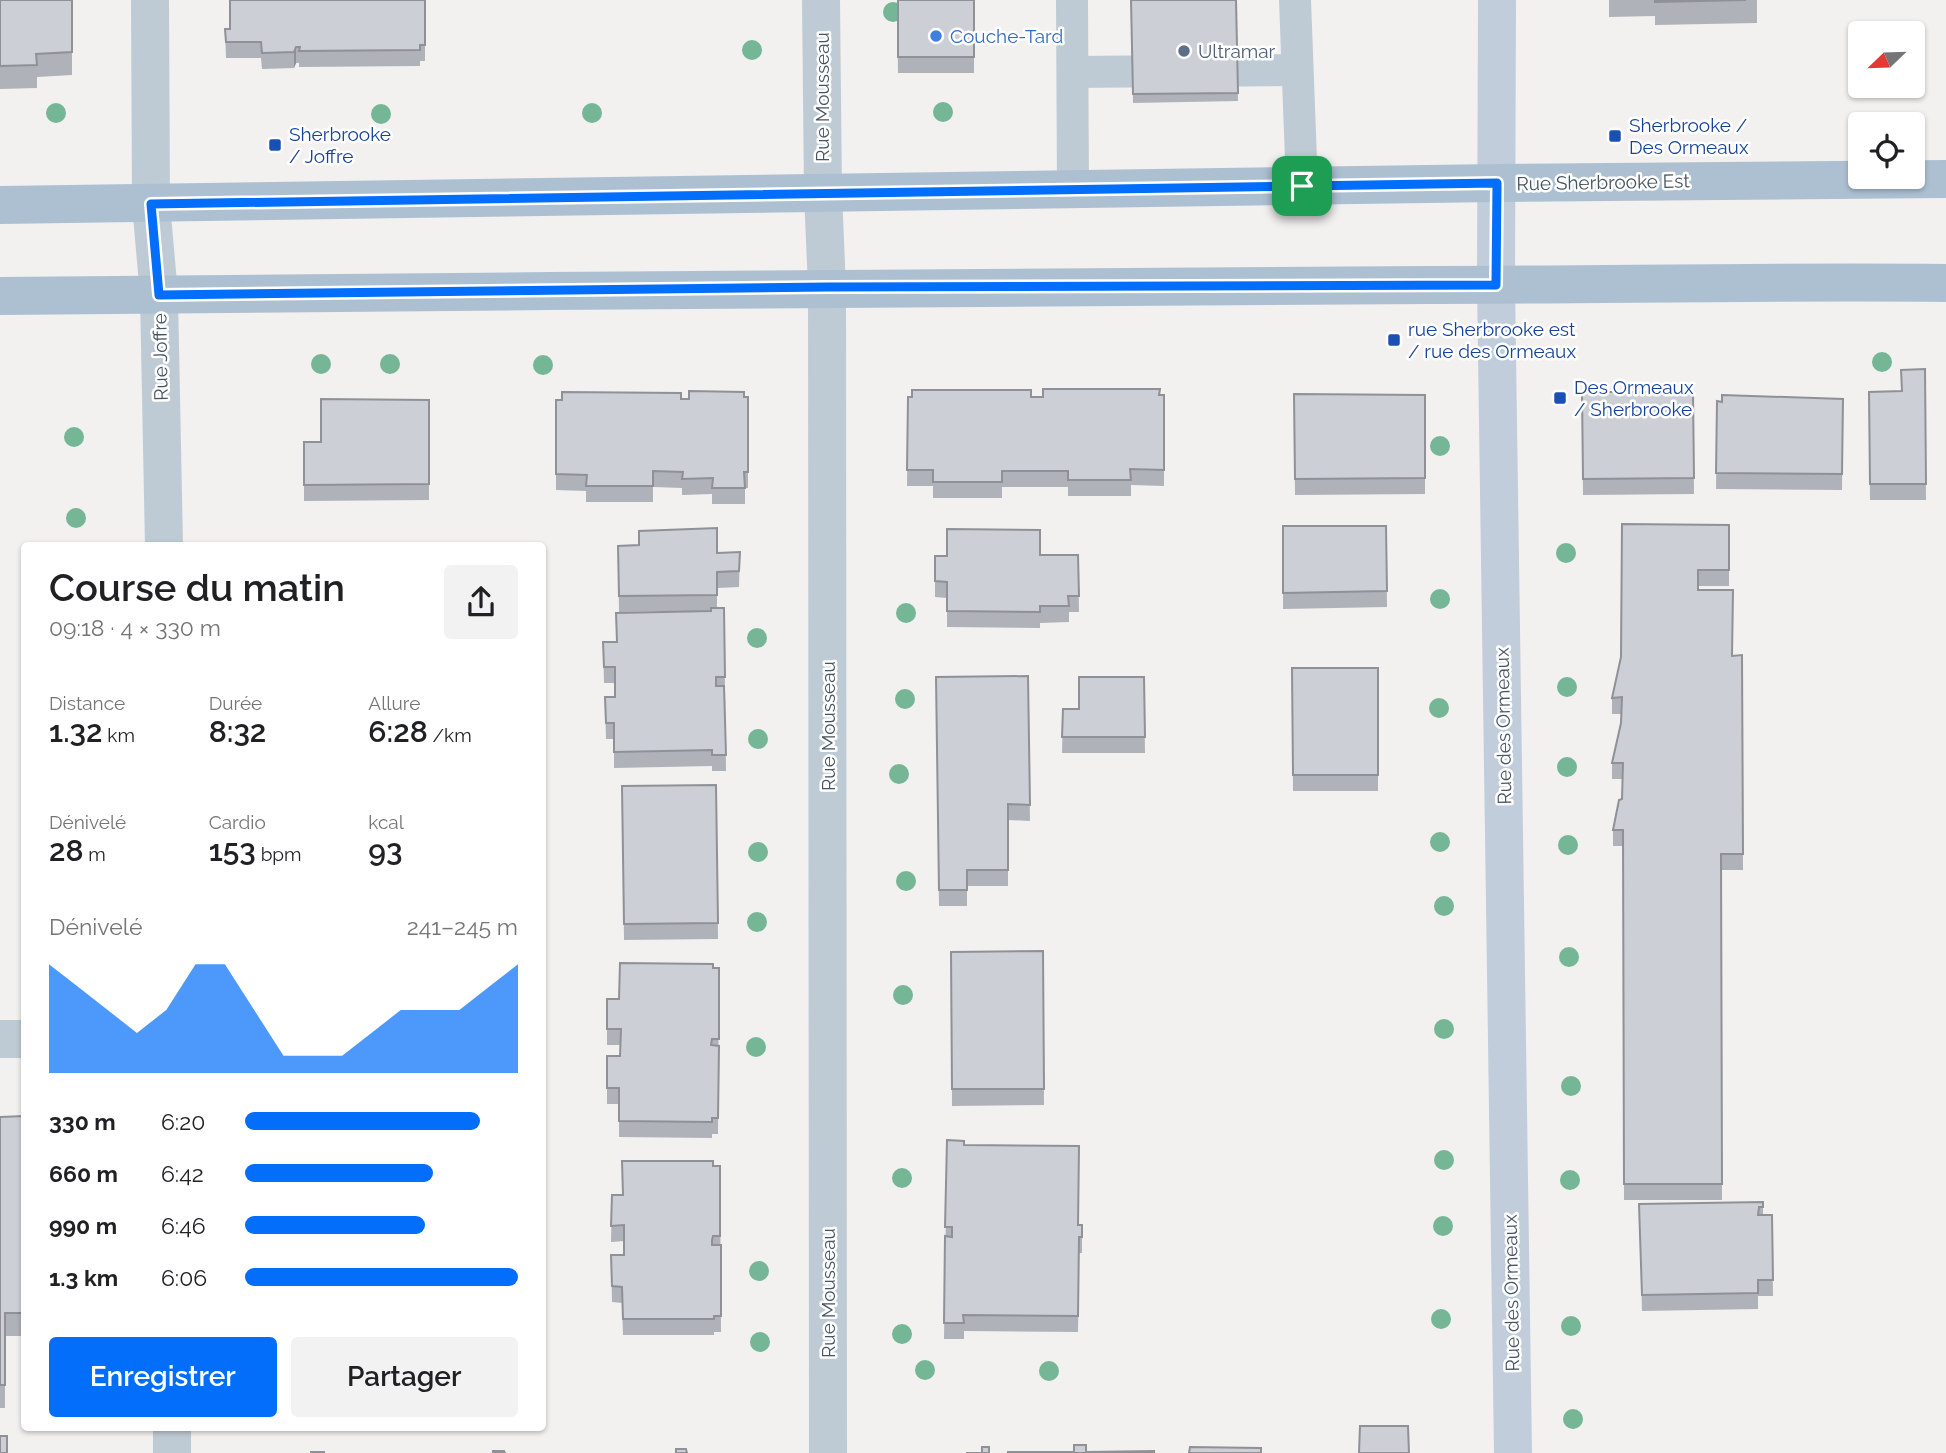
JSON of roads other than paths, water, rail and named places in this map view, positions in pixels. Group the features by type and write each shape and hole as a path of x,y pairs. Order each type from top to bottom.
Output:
{"main road":[{"name":"Rue Sherbrooke Est","path":"0,205 1946,179"},
{"path":"0,296 827,287 1496,285 1772,281 1946,283"}],"street":[{"name":"Rue Joffre","path":"150,0 151,204 159,295 164,542"},
{"name":"Rue Mousseau","path":"821,0 827,287 828,1453"},
{"name":"Rue des Ormeaux","path":"1497,0 1496,285 1513,1453"},
{"path":"0,1039 21,1039"},
{"path":"172,1431 172,1453"}],"lane":[{"path":"1072,0 1073,190"},
{"path":"1295,0 1302,186"},
{"path":"1073,72 1297,69"}],"place":[{"name":"Couche-Tard","path":"936,36"},
{"name":"Ultramar","path":"1184,51"},
{"name":"Sherbrooke / Des Ormeaux","path":"1615,136"},
{"name":"Sherbrooke / Joffre","path":"275,145"},
{"name":"rue Sherbrooke est / rue des Ormeaux","path":"1394,340"},
{"name":"Des Ormeaux / Sherbrooke","path":"1560,398"}]}
